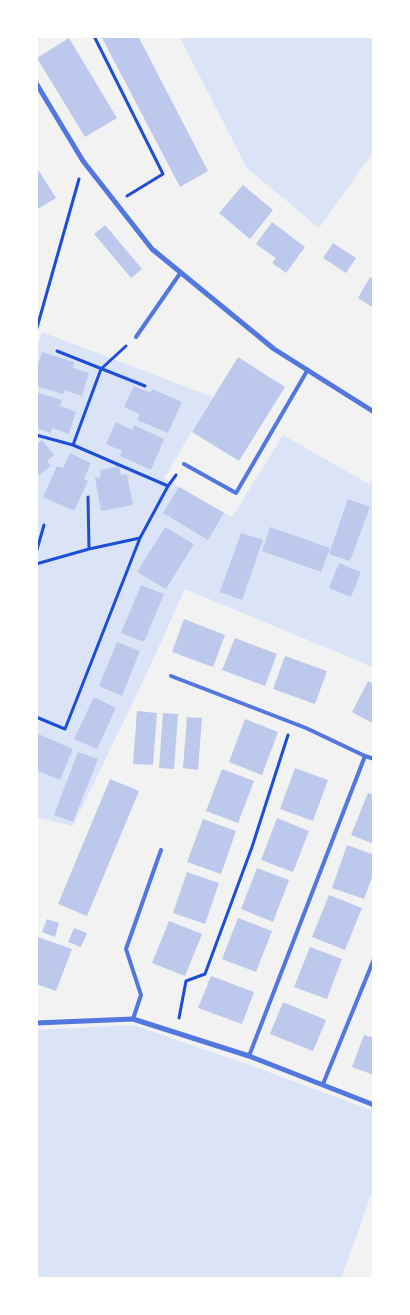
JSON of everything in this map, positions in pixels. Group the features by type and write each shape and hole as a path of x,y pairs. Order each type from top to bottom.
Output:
{"street":[{"path":"36,84 83,161 152,249 274,349 374,412"},
{"path":"36,1023 133,1019 249,1056 374,1105"}],"lane":[{"path":"136,337 181,272"},
{"path":"184,464 236,493 307,371"},
{"path":"171,676 292,722 374,759"},
{"path":"249,1056 365,756"},
{"path":"133,1019 141,995 126,949 161,850"},
{"path":"323,1084 374,958"}],"path":[{"path":"94,36 163,174 116,203"},
{"path":"36,331 83,161"},
{"path":"73,444 101,369 136,337"},
{"path":"57,351 145,386"},
{"path":"36,435 73,444 168,486 140,538 65,729 36,717"},
{"path":"88,496 89,549"},
{"path":"36,553 44,525"},
{"path":"36,564 89,549 140,538"},
{"path":"179,1018 186,981 205,974 252,847 282,760 292,722"}],"shaded area":[{"path":"179,36 374,36 374,151 319,228 247,168"},
{"path":"42,332 213,397 164,478 232,517 283,435 369,484 374,477 374,669 185,589 147,673 73,826 36,817 36,350"},
{"path":"133,1025 374,1111 374,1187 341,1279 36,1279 36,1030"}],"building":[{"path":"101,36 138,36 208,171 180,187"},
{"path":"69,38 117,118 85,137 37,58"},
{"path":"39,171 56,198 36,210 36,172"},
{"path":"243,185 273,210 250,239 219,213"},
{"path":"272,222 305,247 286,273 272,263 276,258 256,244"},
{"path":"105,225 142,269 131,278 94,234"},
{"path":"333,243 356,258 346,273 323,258"},
{"path":"370,277 374,279 374,308 358,298"},
{"path":"42,352 74,362 73,368 89,373 82,396 65,390 63,394 36,386 36,370"},
{"path":"238,357 285,387 239,461 192,432"},
{"path":"134,386 150,393 152,389 182,402 168,433 137,420 140,414 124,407"},
{"path":"36,392 62,400 60,406 76,412 69,434 52,428 51,433 36,428"},
{"path":"116,422 132,430 134,425 164,439 151,470 120,456 122,451 106,444"},
{"path":"42,440 54,455 47,461 51,466 36,477 36,445"},
{"path":"70,453 91,463 84,479 88,481 74,511 43,497 57,466 63,468"},
{"path":"119,466 121,475 127,474 133,505 101,511 95,478 101,477 100,470"},
{"path":"179,487 224,513 208,540 163,513"},
{"path":"348,499 370,507 350,561 329,554"},
{"path":"165,527 194,544 166,589 137,572"},
{"path":"270,527 330,548 321,572 262,551"},
{"path":"241,533 263,540 242,600 220,592"},
{"path":"339,563 361,572 351,597 329,588"},
{"path":"141,585 164,594 144,642 121,633"},
{"path":"184,619 225,635 213,667 172,652"},
{"path":"235,638 277,654 265,686 222,670"},
{"path":"117,642 140,651 122,696 99,686"},
{"path":"285,656 327,671 315,704 273,689"},
{"path":"368,681 374,684 374,724 352,712"},
{"path":"94,697 116,708 97,749 74,739"},
{"path":"137,711 157,713 153,765 133,764"},
{"path":"163,713 178,714 174,769 159,768"},
{"path":"187,717 202,718 198,770 183,768"},
{"path":"245,719 278,732 262,775 229,762"},
{"path":"36,733 73,749 60,780 36,770"},
{"path":"78,752 98,759 73,822 54,815"},
{"path":"295,768 328,780 313,821 280,809"},
{"path":"222,769 254,781 238,823 206,811"},
{"path":"110,779 139,791 87,916 58,904"},
{"path":"368,793 374,795 374,844 351,835"},
{"path":"277,818 309,831 293,872 261,860"},
{"path":"203,819 236,831 221,874 187,862"},
{"path":"347,845 374,855 374,872 364,899 332,888"},
{"path":"257,868 289,880 273,922 241,909"},
{"path":"187,872 219,883 205,924 173,913"},
{"path":"329,895 362,908 345,950 312,937"},
{"path":"238,918 272,931 256,972 222,959"},
{"path":"47,919 59,923 55,937 42,932"},
{"path":"169,921 202,934 185,976 152,963"},
{"path":"74,928 87,933 81,947 68,942"},
{"path":"38,937 72,949 56,991 36,984"},
{"path":"310,947 342,959 327,999 294,987"},
{"path":"211,976 254,992 242,1024 198,1008"},
{"path":"283,1002 326,1020 313,1051 270,1034"},
{"path":"364,1035 374,1038 374,1075 352,1067"}]}
